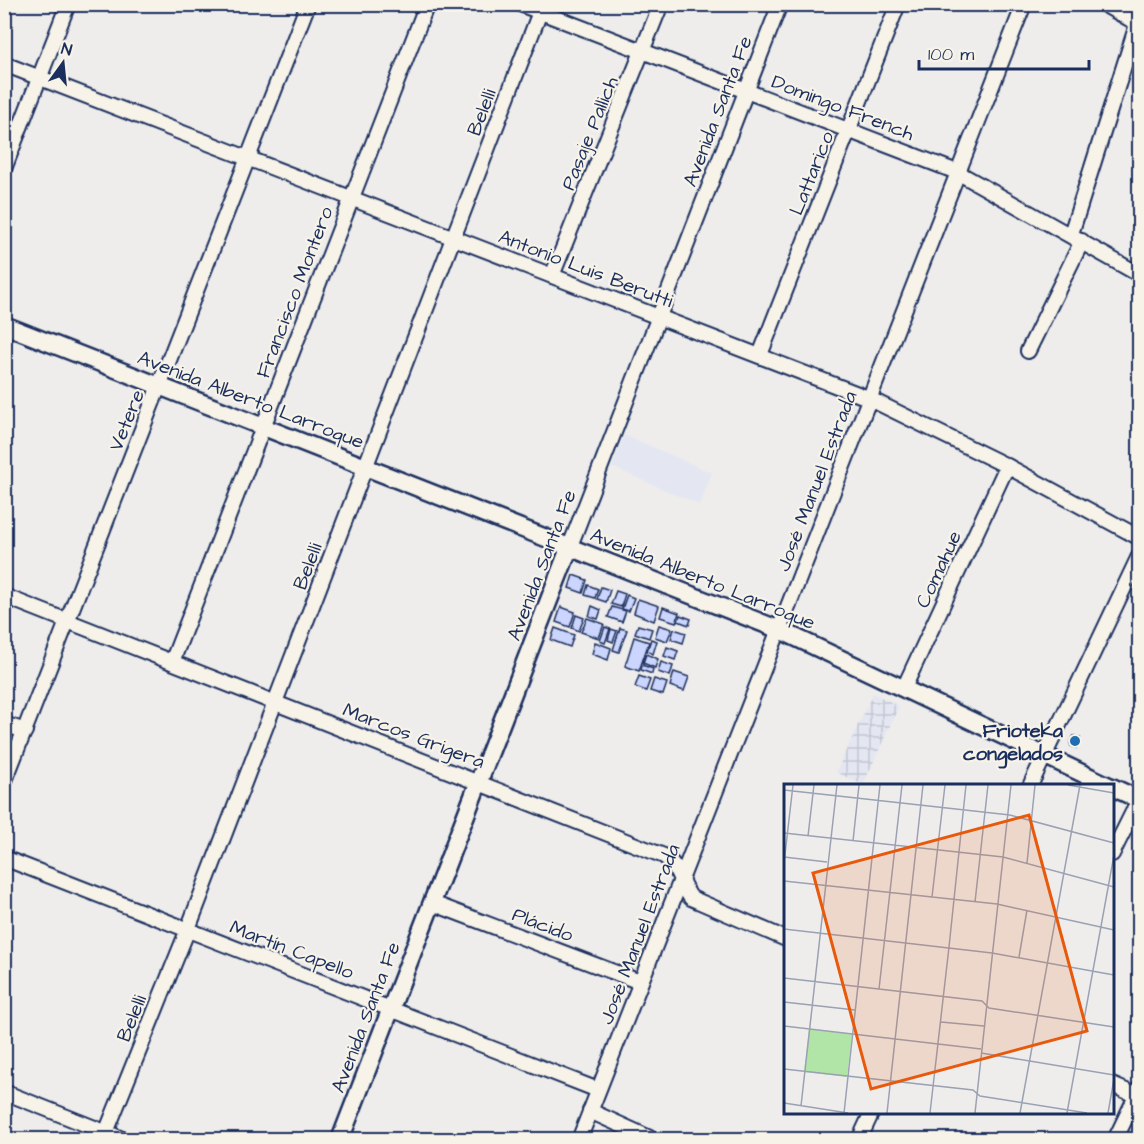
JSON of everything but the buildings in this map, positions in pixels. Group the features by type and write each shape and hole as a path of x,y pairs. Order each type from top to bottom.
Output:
{"main road":[{"name":"Avenida Alberto Larroque","path":"4,325 780,630 1107,784"},
{"name":"Avenida Santa Fe","path":"340,1140 570,546"},
{"name":"Avenida Alberto Larroque","path":"1114,788 1139,800"}],"street":[{"path":"4,169 68,4"},
{"name":"Vetere","path":"4,783 308,4"},
{"name":"Francisco Montero","path":"172,662 427,4"},
{"name":"Domingo French","path":"520,4 542,9 643,51 957,172 1140,275"},
{"name":"Pasaje Pallich","path":"552,276 661,4"},
{"name":"Avenida Santa Fe","path":"570,546 780,4"},
{"name":"Lattarico","path":"760,355 898,4"},
{"name":"José Manuel Estrada","path":"579,1140 1024,4"},
{"path":"1028,351 1076,238 1138,21 1103,4"},
{"name":"Belelli","path":"104,1136 188,929 542,9"},
{"name":"Antonio Luis Berutti","path":"4,64 868,398 1007,466 1140,538"},
{"name":"Comahue","path":"904,688 1007,466"},
{"path":"1031,784 1140,554"},
{"name":"Marcos Grigera","path":"4,596 479,781 664,856 675,865 691,898 784,938"},
{"path":"4,724 25,731"},
{"path":"1114,852 1139,800"},
{"name":"Martín Capello","path":"4,858 598,1090"},
{"name":"Plácido","path":"432,903 640,982"},
{"path":"1114,1085 1138,1094 1115,1140"},
{"path":"4,1092 104,1136 125,1140"},
{"path":"590,1111 654,1140"},
{"path":"859,1140 872,1114"}],"shaded area":[{"path":"624,435 712,473 700,505 612,467"},
{"path":"873,693 899,706 863,784 836,772"}],"place":[{"name":"Frioteka congelados","path":"1075,741"}]}
